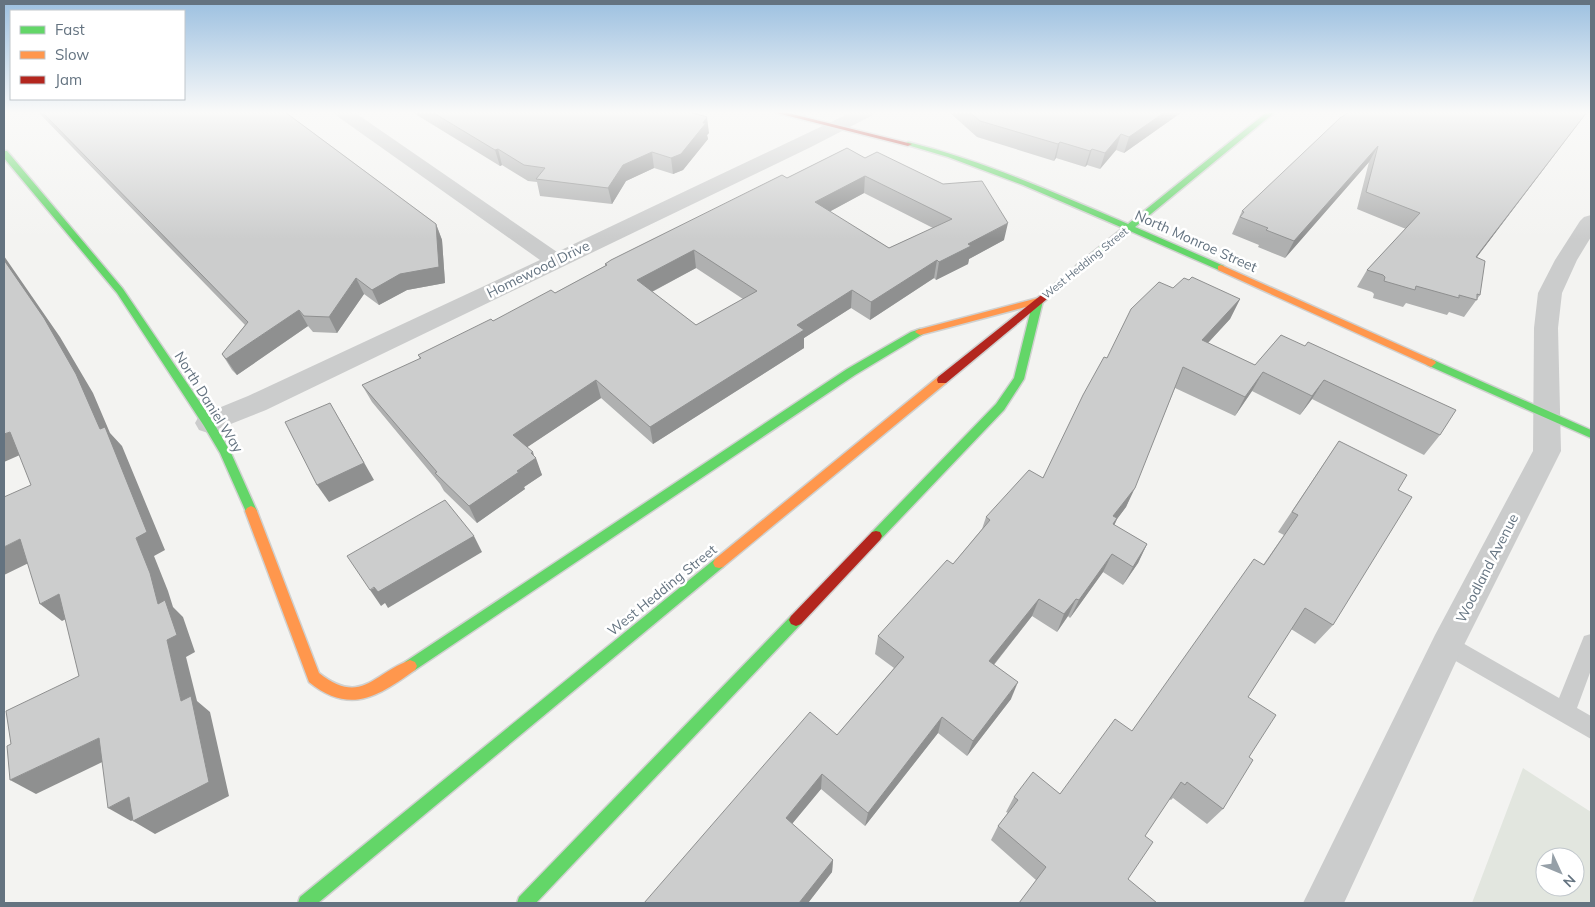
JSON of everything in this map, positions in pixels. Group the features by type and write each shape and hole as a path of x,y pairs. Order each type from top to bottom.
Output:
{"street":[{"name":"North Daniel Way","path":"5,154 120,291 208,423 225,453 258,527 314,677 322,687 336,693"},
{"path":"404,154 556,260"},
{"name":"Homewood Drive","path":"208,423 257,403 776,154"},
{"name":"North Monroe Street","path":"948,154 1026,183 1174,246 1350,327 1591,434"},
{"name":"West Hedding Street","path":"306,903 1219,154"},
{"name":"Woodland Avenue","path":"1323,903 1447,645 1548,451 1546,328 1550,293 1566,260 1591,221"},
{"name":"West Hedding Street","path":"336,693 364,693 379,687 851,372 914,334 1038,301"},
{"name":"West Hedding Street","path":"525,903 1000,407 1019,379 1038,301"}],"lane":[{"path":"1564,712 1591,643"},
{"path":"1447,645 1591,728"}],"shaded area":[{"path":"1523,768 1591,812 1591,903 1472,903"}],"building":[{"path":"84,154 342,154 436,224 439,267 400,274 372,290 356,278 329,317 304,316 299,310 226,359 222,354 248,322"},
{"path":"507,154 647,154 623,165 608,188 536,179 545,168 524,165"},
{"path":"659,154 680,154 671,158"},
{"path":"834,154 858,154 865,158 872,154 882,154 943,184 982,181 1008,223 968,244 971,246 939,262 937,260 871,302 852,290 797,325 804,330 650,427 596,380 513,435 533,452 531,453 536,458 469,506 435,473 437,472 362,385 421,358 418,355 491,319 493,321 551,290 555,293 607,265 605,264 611,260 782,175 787,178","holes":["865,176 952,219 889,248 815,202","694,250 757,291 696,325 637,280"]},
{"path":"1302,154 1371,154 1294,241 1240,217 1244,212 1242,211"},
{"path":"1376,154 1555,154 1476,257 1485,261 1480,295 1477,294 1477,300 1459,295 1459,298 1416,286 1415,290 1384,281 1385,277 1383,275 1367,270 1420,213 1366,192"},
{"path":"4,260 44,318 76,374 100,429 105,427 147,532 136,538 150,573 158,604 165,600 177,635 167,640 181,701 191,696 209,782 133,821 129,797 108,808 99,738 10,780 7,746 11,744 6,711 79,676 59,594 40,604 20,539 4,547 4,497 31,485 10,432 4,434"},
{"path":"1192,277 1240,299 1202,340 1255,365 1281,335 1305,346 1308,342 1456,410 1440,435 1324,380 1312,396 1263,372 1245,397 1183,367 1135,488 1113,516 1117,518 1113,524 1147,544 1133,567 1112,554 1079,600 1076,599 1064,614 1039,599 989,661 1018,682 973,741 942,717 868,813 822,774 786,818 833,860 799,903 644,903 810,712 837,735 904,657 878,636 947,560 953,564 990,520 986,517 1029,470 1043,478 1083,395 1104,357 1107,358 1131,309 1159,282 1173,288 1184,278 1189,280"},
{"path":"330,403 364,463 317,485 285,422"},
{"path":"1339,441 1407,475 1398,490 1412,497 1333,625 1305,608 1248,697 1276,715 1249,757 1253,760 1223,809 1187,782 1185,785 1181,782 1145,836 1153,842 1128,879 1157,903 1019,903 1046,867 998,826 1018,800 1014,797 1033,772 1060,794 1115,719 1132,731 1254,559 1264,565 1298,515 1292,512"},
{"path":"445,500 474,536 378,592 374,587 370,590 347,556"}],"traffic: fast":[{"path":"5,154 120,291 208,423 225,453 251,511"},
{"path":"948,154 1026,183 1221,268"},
{"path":"1079,268 1219,154"},
{"path":"876,536 1000,407 1019,379 1038,301"},
{"path":"410,666 851,372 920,332"},
{"path":"1431,363 1591,434"},
{"path":"306,903 719,563"},
{"path":"525,903 796,620"}],"traffic: slow":[{"path":"1221,268 1431,363"},
{"path":"920,332 1038,301"},
{"path":"719,563 942,380"},
{"path":"251,511 314,677 326,687 350,694 374,688 410,666"}],"traffic: jam":[{"path":"942,380 1079,268"},
{"path":"796,620 876,536"}]}
